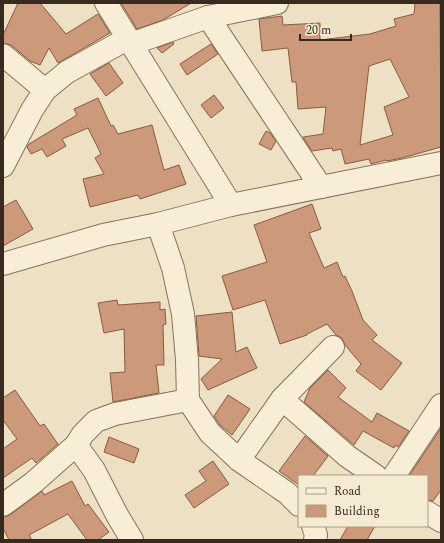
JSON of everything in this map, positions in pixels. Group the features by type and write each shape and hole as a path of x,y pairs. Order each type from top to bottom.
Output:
{"street":[{"path":"106,3 231,205"},
{"path":"3,166 32,110 45,90 68,72 129,41 208,17 277,3"},
{"path":"208,17 321,187"},
{"path":"3,55 45,90"},
{"path":"3,264 103,235 158,224 231,205 441,163"},
{"path":"158,224 173,268 183,314 187,360 188,400 210,433 239,460 287,493 298,504"},
{"path":"239,460 282,399 333,347"},
{"path":"282,399 348,456 375,475"},
{"path":"3,505 33,483 76,445 83,434 96,421 115,414 188,400"},
{"path":"395,475 441,405"},
{"path":"76,445 94,470 128,539"},
{"path":"428,513 441,521"},
{"path":"313,527 316,536 315,540"}],"building":[{"path":"18,3 40,3 66,34 98,14 110,33 58,63 49,48 40,65 30,61 11,45 3,43 3,35"},
{"path":"121,3 191,3 163,20 137,29"},
{"path":"415,3 440,3 441,147 402,158 371,164 369,159 345,164 341,149 333,151 332,148 312,151 303,137 323,134 326,107 298,109 296,82 292,82 288,48 262,51 259,19 282,16 283,25 320,23 320,40 370,34 396,26 394,19 414,14","holes":["390,59 409,97 384,107 393,135 360,145 369,66"]},
{"path":"173,42 174,44 162,53 157,48"},
{"path":"211,44 218,54 187,75 180,64"},
{"path":"109,63 123,83 106,96 90,74"},
{"path":"214,95 224,108 211,118 201,105"},
{"path":"98,98 111,126 113,125 118,134 152,125 164,170 179,165 186,184 140,199 138,195 90,207 83,179 104,174 95,158 101,154 88,128 62,139 66,146 47,157 42,149 31,154 27,147 29,144 77,115 74,109"},
{"path":"266,131 270,133 276,141 271,150 259,144"},
{"path":"16,200 33,229 3,246 3,207"},
{"path":"312,204 321,229 309,233 324,268 337,262 343,277 345,276 352,291 363,320 377,335 372,340 402,363 381,390 356,371 361,364 345,345 342,338 336,335 327,324 307,335 280,344 265,300 233,310 222,276 267,262 254,225"},
{"path":"117,300 118,305 160,302 160,310 165,309 166,324 163,325 164,365 156,365 159,393 113,402 110,373 125,372 124,329 104,333 98,303"},
{"path":"232,312 236,352 247,347 257,368 208,390 201,379 222,359 199,356 196,316"},
{"path":"328,370 346,388 338,397 372,422 377,413 409,431 398,447 395,445 394,448 363,431 354,445 304,402 310,388"},
{"path":"15,390 40,426 44,424 58,444 36,463 32,458 3,478 3,449 17,439 3,420 3,398"},
{"path":"228,395 250,409 232,435 220,425 214,416"},
{"path":"441,428 441,490 433,501 428,500 428,475 410,475"},
{"path":"305,436 328,456 314,475 298,475 298,484 279,471"},
{"path":"109,437 139,449 134,463 104,452"},
{"path":"213,461 229,484 194,508 185,495 206,481 199,471"},
{"path":"72,481 85,506 88,504 109,532 98,540 87,540 68,514 29,535 32,540 9,540 3,528 3,517 10,515 42,491 44,495"},
{"path":"347,527 374,527 367,540 340,540"}]}
